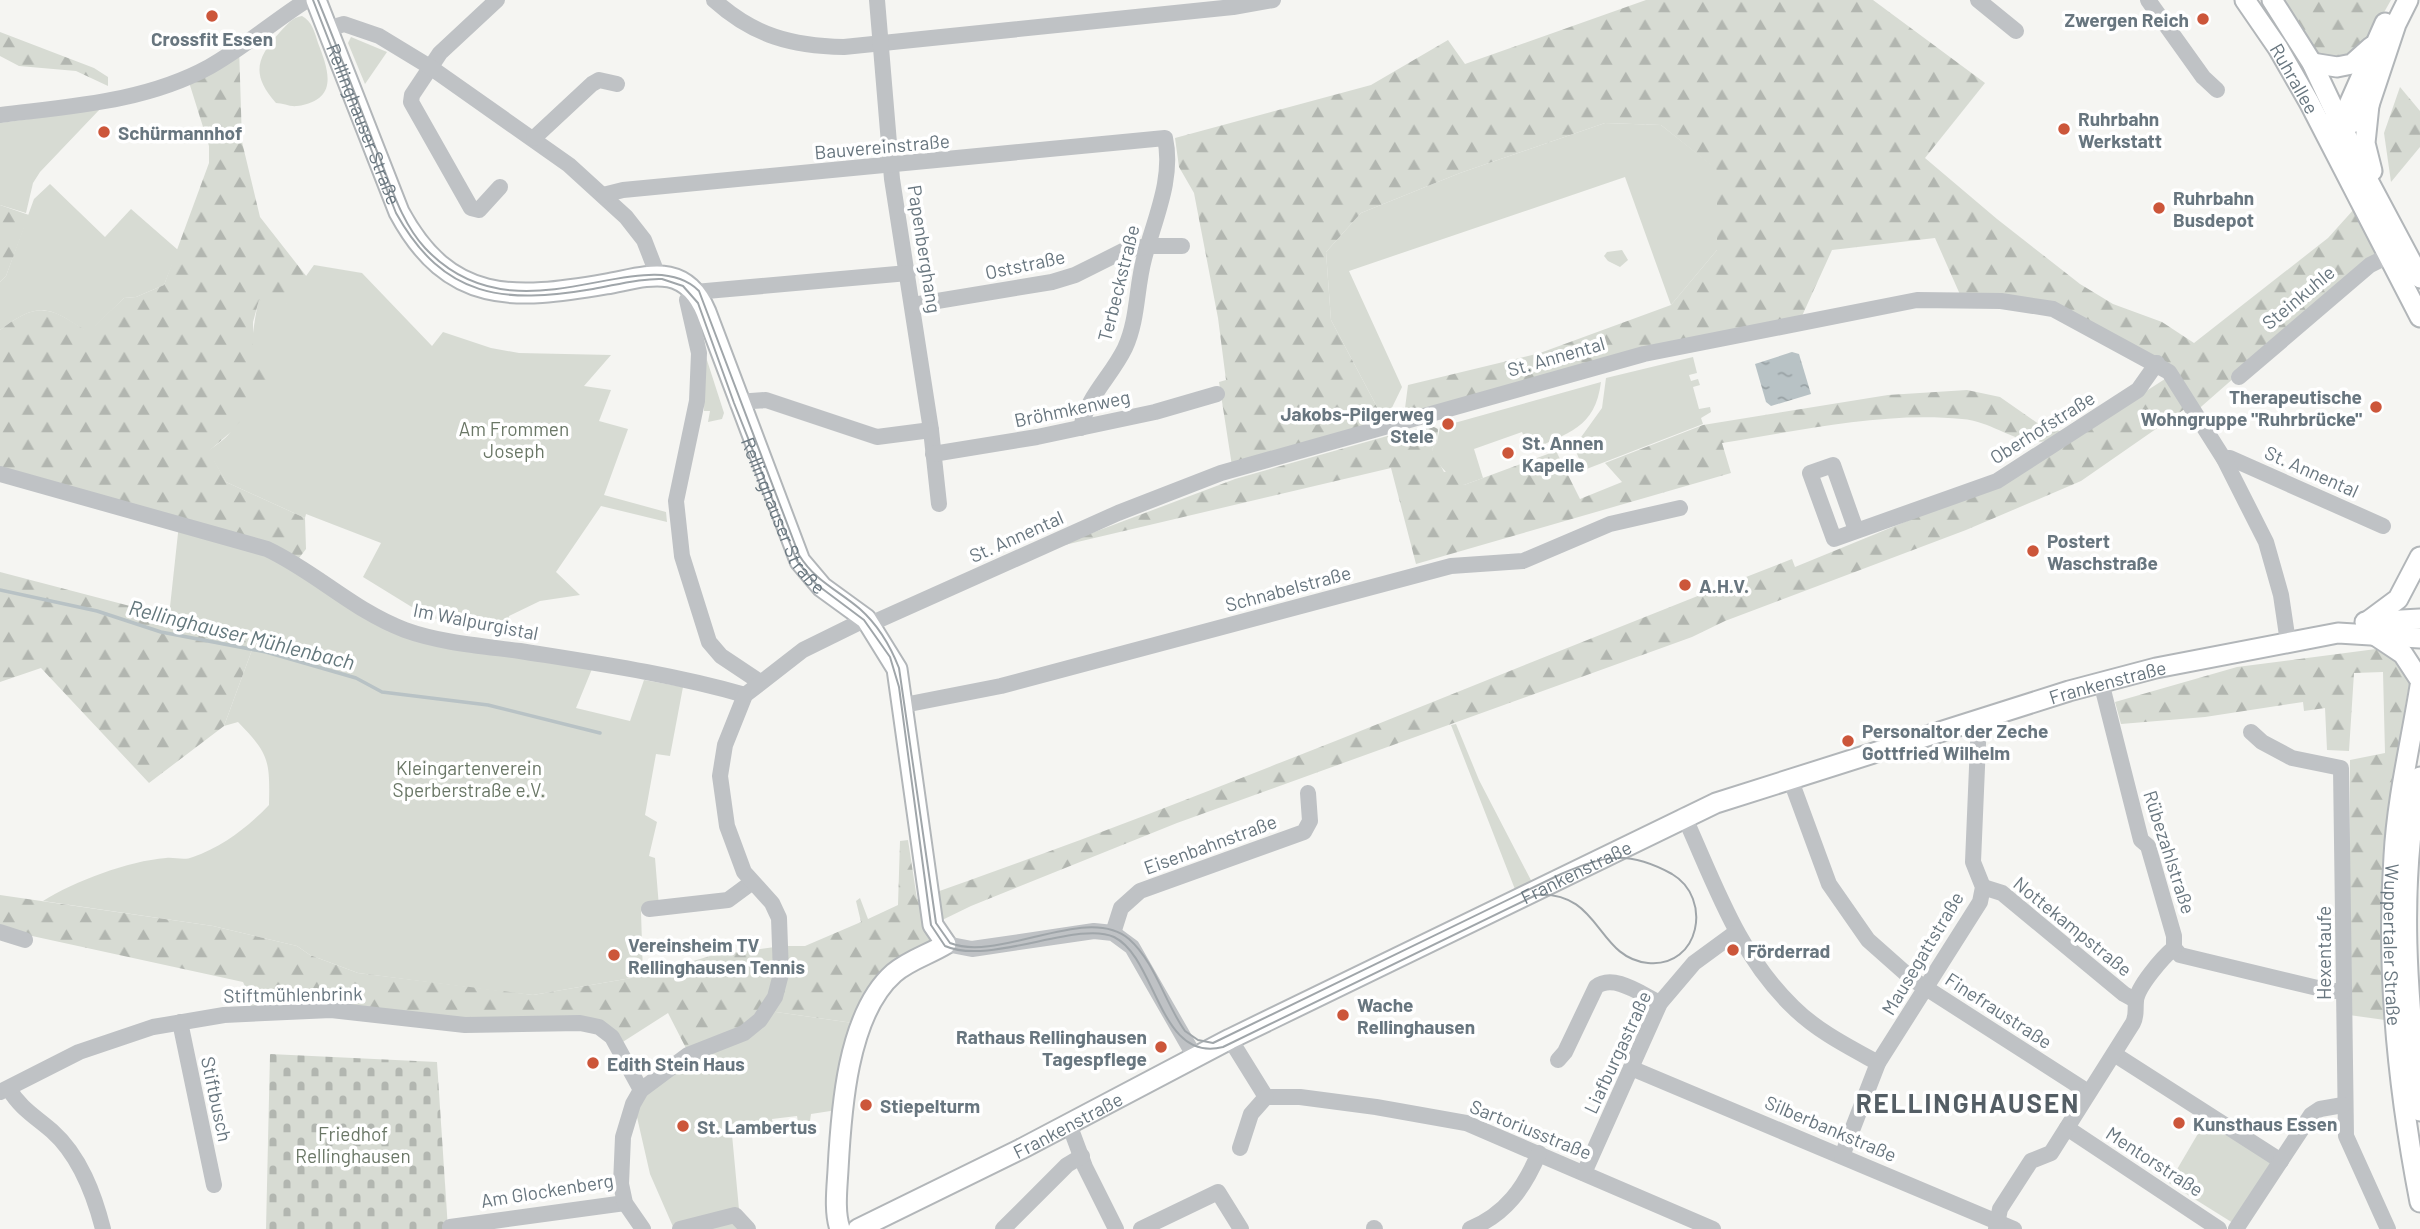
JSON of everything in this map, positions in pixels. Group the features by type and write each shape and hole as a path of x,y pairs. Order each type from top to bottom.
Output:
{"main road":[{"name":"Rellinghauser Straße","path":"316,0 399,212 417,241 443,267 479,287 515,295 548,294 658,276"},
{"name":"Ruhrallee","path":"2245,0 2278,48 2337,157"},
{"name":"Ruhrallee","path":"2272,0 2312,63 2341,124"},
{"path":"2366,196 2337,157 2341,124 2396,0"},
{"path":"2366,196 2365,143 2369,105 2396,24 2408,0"},
{"path":"2312,63 2337,67 2352,64 2367,48 2375,45"},
{"path":"2311,106 2321,116 2341,124 2355,122 2369,105"},
{"path":"2341,124 2366,196 2420,317"},
{"path":"2388,245 2420,278"},
{"path":"658,276 675,279 695,292"},
{"name":"Rellinghauser Straße","path":"695,292 703,305 737,402 800,561 822,587 868,621 897,669 933,925 946,944"},
{"path":"2420,557 2398,598 2371,629 2403,654 2420,680"},
{"name":"Frankenstraße","path":"2371,629 2420,619"},
{"name":"Frankenstraße","path":"858,1229 1069,1124 1230,1039 1684,816 1790,778 2101,682 2196,659 2338,633 2349,625 2420,638"},
{"name":"Wuppertaler Straße","path":"2420,686 2394,854 2392,937 2404,1111 2420,1202"},
{"name":"Wuppertaler Straße","path":"2420,777 2408,853 2407,935 2420,1111"},
{"path":"839,1229 837,1186 844,1085 862,1025 869,1008 894,973 946,944"}],"street":[{"path":"0,115 106,102 172,83 210,66 307,0"},
{"path":"496,0 430,67 411,102 467,203 475,211 500,187"},
{"path":"715,0 727,11 780,40 805,46 831,47 882,44 1273,0"},
{"name":"Papenberghang","path":"877,0 892,166 931,430 939,504"},
{"path":"1978,0 2016,31"},
{"path":"2148,0 2203,77 2217,90"},
{"path":"327,29 344,24 361,27 430,67 534,138 603,195 644,240 658,276"},
{"path":"534,138 592,84 599,80 617,84"},
{"name":"Bauvereinstraße","path":"603,195 623,190 1165,138"},
{"name":"Terbeckstraße","path":"1081,428 1088,402 1115,368 1133,328 1167,173 1165,138"},
{"name":"Steinkuhle","path":"2239,377 2370,265 2388,245"},
{"name":"Oststraße","path":"913,305 1052,282 1076,275 1125,250 1149,246 1182,246"},
{"path":"760,682 721,656 704,634 676,525 679,479 697,401 699,353 686,304 695,292 908,273"},
{"name":"St. Annental","path":"868,621 1118,513 1220,473 1600,365 1917,300 1961,299 2035,305 2068,315 2157,363 2176,380 2224,459 2266,542 2281,594 2288,642"},
{"name":"Oberhofstraße","path":"1856,530 1997,481 2138,390 2157,363"},
{"name":"Bröhmkenweg","path":"933,454 951,454 1081,428 1217,394"},
{"path":"737,402 766,400 877,437 931,430"},
{"name":"St. Annental","path":"2224,459 2230,458 2383,526"},
{"name":"Im Walpurgistal","path":"0,474 267,549 304,568 353,603 407,630 745,695"},
{"name":"Schnabelstraße","path":"904,705 1001,685 1451,566 1523,561 1611,524 1679,508"},
{"path":"641,1090 688,1055 744,1032 770,1008 781,974 779,918 772,903 751,883 732,842 720,776 722,754 745,695 816,642 868,621"},
{"name":"Rübezahlstraße","path":"2101,682 2141,840 2148,846 2174,936 2174,948"},
{"name":"Mausegattstraße","path":"1842,1156 1878,1063 1976,913 1983,887 1973,862 1979,720"},
{"name":"Hexentaufe","path":"2251,732 2262,742 2292,758 2341,768 2343,1105 2346,1136 2388,1229"},
{"name":"Finefraustraße","path":"1790,778 1818,862 1844,910 1884,955 1927,989 2088,1092"},
{"name":"Eisenbahnstraße","path":"1113,933 1121,908 1140,891 1304,832 1310,821 1308,793"},
{"path":"1684,816 1735,933 1769,982 1794,1009 1829,1035 1878,1063"},
{"path":"649,909 728,900 751,883"},
{"name":"Nottekampstraße","path":"1983,887 2003,892 2086,963 2135,1000"},
{"path":"946,944 972,950 1094,931 1113,933 1137,955 1195,1057"},
{"path":"0,932 25,940"},
{"name":"Liafburgastraße","path":"1584,1173 1660,1003 1694,963 1735,933"},
{"path":"1996,1225 2000,1209 2031,1161 2051,1153 2136,1016 2135,1000 2162,958 2174,948 2180,955 2344,991"},
{"path":"1558,1060 1565,1052 1596,987 1602,982 1611,981 1660,1003"},
{"name":"Stiftmühlenbrink","path":"4,1091 102,1042 180,1021 224,1015 331,1010 465,1025 580,1023 599,1027 612,1038 641,1090"},
{"name":"Stiftbusch","path":"180,1021 214,1185"},
{"path":"1230,1039 1266,1097 1251,1114 1240,1148"},
{"path":"2114,1054 2281,1161"},
{"name":"Silberbankstraße","path":"1631,1068 1842,1156 1996,1225 2014,1229"},
{"name":"Am Glockenberg","path":"450,1227 625,1203 621,1184 623,1137 633,1104 641,1090"},
{"path":"4,1091 53,1132 75,1158 91,1191 103,1229"},
{"name":"Sartoriusstraße","path":"1266,1097 1300,1097 1433,1115 1484,1130 1713,1229"},
{"path":"2236,1229 2311,1115 2320,1109 2343,1105"},
{"path":"1069,1124 1116,1229"},
{"name":"Mentorstraße","path":"2067,1128 2219,1229"},
{"path":"1470,1229 1496,1215 1511,1202 1527,1180 1539,1153"},
{"path":"1003,1229 1067,1165 1082,1156"},
{"path":"1141,1229 1218,1192 1241,1229"},
{"path":"625,1203 643,1229"},
{"path":"680,1229 735,1215 748,1229"}],"green space":[{"path":"1646,0 1873,0 1985,83 1925,158 2080,284 2113,304 2162,322 2194,343 2328,238 2355,208 2385,257 2268,348 2194,413 2189,406 2081,481 1966,530 1725,621 1692,637 1177,823 971,906 934,924 939,935 910,960 860,1024 769,1011 784,946 805,946 861,922 856,901 860,898 868,919 898,905 900,841 908,840 917,899 1027,859 1247,776 1792,559 1795,567 1951,503 2036,462 2168,377 2069,315 1962,299 1935,238 1832,250 1802,316 1404,416 1408,385 1540,353 1671,305 1717,250 1717,170 1661,125 1605,123 1460,173 1361,213 1326,252 1331,320 1385,422 1232,466 1219,382 1226,380 1218,318 1194,193 1179,167 1175,138 1371,85 1448,40 1465,64"},
{"path":"2273,0 2391,0 2359,57 2313,62"},
{"path":"302,16 313,28 325,64 325,91 320,98 310,103 294,106 276,103 260,75 262,59 272,41 287,24"},
{"path":"0,32 94,68 108,77 108,86 76,71 19,66 0,56"},
{"path":"351,37 387,52 365,84 348,43"},
{"path":"239,46 242,142 260,217 307,277 285,306 259,300 253,322 253,347 278,375 232,431 209,451 226,482 305,518 306,549 296,562 0,472 0,330 25,314 44,310 64,317 88,332 124,298 136,297 164,285 209,163 209,146 188,79"},
{"path":"2400,87 2420,111 2420,147 2391,182 2384,133"},
{"path":"100,109 40,172 33,183 26,213 0,205 0,123"},
{"path":"1605,123 1661,125 1718,170 1717,250 1671,305 1625,177 1349,271 1402,387 1385,422 1331,320 1326,252 1361,213 1460,173"},
{"path":"50,184 105,237 131,209 178,250 164,285 136,297 124,298 88,333 64,317 45,310 25,314 0,330 0,282 6,276 34,199"},
{"path":"0,205 29,215 6,276 0,282"},
{"path":"1622,250 1628,260 1620,267 1604,256 1607,252"},
{"name":"Am Frommen Joseph","path":"314,265 362,273 432,346 443,332 491,348 519,353 611,355 584,386 611,390 599,421 628,429 604,495 666,512 667,522 601,506 556,572 580,595 540,601 509,616 506,633 428,617 363,577 381,543 306,514 305,518 226,482 208,451 228,435 238,413 259,299 285,305"},
{"path":"705,354 724,413 722,419 708,422 710,411 704,411"},
{"path":"1693,357 1697,373 1689,375 1691,381 1698,379 1700,385 1693,387 1699,409 1710,407 1711,412 1701,418 1703,424 1584,470 1574,447 1602,408 1606,378"},
{"path":"1601,382 1593,410 1578,427 1568,433 1530,451 1522,432 1474,449 1483,478 1464,485 1444,470 1434,456 1432,449 1437,442 1440,427"},
{"path":"1967,390 2000,397 2043,427 2068,433 2053,440 2039,442 2014,436 1976,421 1933,417 1872,420 1722,443 1731,473 1416,564 1391,468 1052,548 1235,479 1405,431 1434,427 1438,429 1437,442 1432,449 1444,472 1456,469 1464,485 1556,451 1580,499 1622,482 1605,463 1703,425 1888,395"},
{"name":"Kleingartenverein Sperberstraße e.V.","path":"179,524 292,566 358,613 592,669 576,708 630,721 644,680 683,687 670,756 656,754 645,815 657,822 649,856 655,858 659,907 645,908 641,912 643,976 533,995 489,990 358,973 310,955 297,946 213,926 43,901 86,879 119,868 151,860 190,858 204,853 234,836 269,805 268,767 262,750 238,722 224,726 256,639 169,616"},
{"path":"0,572 256,639 224,726 149,783 41,668 0,682"},
{"path":"2376,649 2392,651 2411,673 2387,846 2382,933 2385,1020 2349,1015 2350,760 2385,753 2383,672 2354,673 2349,751 2327,750 2325,708 2304,711 2303,702 2205,717 2121,724 2115,702 2237,667"},
{"path":"1456,724 1479,780 1535,888 1518,897 1451,725"},
{"path":"0,895 213,926 297,946 310,955 358,973 533,995 643,976 710,956 782,946 780,974 760,1019 689,1054 668,1013 618,1045 607,1032 251,1012 250,997 243,982 0,929"},
{"path":"769,1011 860,1024 837,1110 811,1114 810,1121 798,1122 797,1116 772,1119 773,1125 754,1127 753,1121 731,1124 740,1220 747,1229 674,1229 650,1174 634,1104 642,1090"},
{"name":"Friedhof Rellinghausen","path":"270,1054 437,1062 448,1229 266,1229"},
{"path":"2206,1120 2273,1162 2233,1223 2169,1183"}],"water":[{"path":"1792,352 1799,354 1811,394 1771,406 1766,402 1755,364"}],"waterway":[{"name":"Rellinghauser Mühlenbach","path":"0,590 97,611 161,632 266,652 356,678 382,692 488,705 600,733"}],"tram line":[{"path":"313,0 396,213 415,242 435,263 456,279 479,289 504,294 561,294 662,279 683,286 698,303 734,403 797,561 816,584 864,620 890,657 899,687 931,925 945,946 964,951 985,951 1079,934 1098,933 1114,937 1128,948 1140,965 1172,1025 1185,1040 1202,1048 1223,1047 1536,895 1557,896 1574,903 1618,950 1631,958 1648,963 1666,962 1679,955 1689,943 1695,929 1696,914 1693,899 1685,885 1672,874 1642,861 1629,858 1603,859 1561,874 1213,1043 1198,1040 1185,1031 1138,948 1129,939 1111,930 1090,927 1067,930 993,946 970,947 950,943 936,923 899,668 887,643 872,622 860,609 820,579 799,555 699,291 675,277 646,275 538,291 499,289 461,276 425,248 402,214 318,0"}],"place":[{"name":"Crossfit Essen","path":"212,16"},
{"name":"Zwergen Reich","path":"2203,19"},
{"name":"Ruhrbahn Werkstatt","path":"2064,129"},
{"name":"Schürmannhof","path":"104,132"},
{"name":"Ruhrbahn Busdepot","path":"2159,208"},
{"name":"Therapeutische Wohngruppe \"Ruhrbrücke\"","path":"2376,407"},
{"name":"Jakobs-Pilgerweg Stele","path":"1448,424"},
{"name":"St. Annen Kapelle","path":"1508,453"},
{"name":"Postert Waschstraße","path":"2033,551"},
{"name":"A.H.V.","path":"1685,585"},
{"name":"Personaltor der Zeche Gottfried Wilhelm","path":"1848,741"},
{"name":"Förderrad","path":"1733,950"},
{"name":"Vereinsheim TV Rellinghausen Tennis","path":"614,955"},
{"name":"Wache Rellinghausen","path":"1343,1015"},
{"name":"Rathaus Rellinghausen Tagespflege","path":"1161,1047"},
{"name":"Edith Stein Haus","path":"593,1063"},
{"name":"Stiepelturm","path":"866,1105"},
{"name":"Kunsthaus Essen","path":"2179,1123"},
{"name":"St. Lambertus","path":"683,1126"}],"district":[{"name":"RELLINGHAUSEN","path":"1968,1102"}]}
